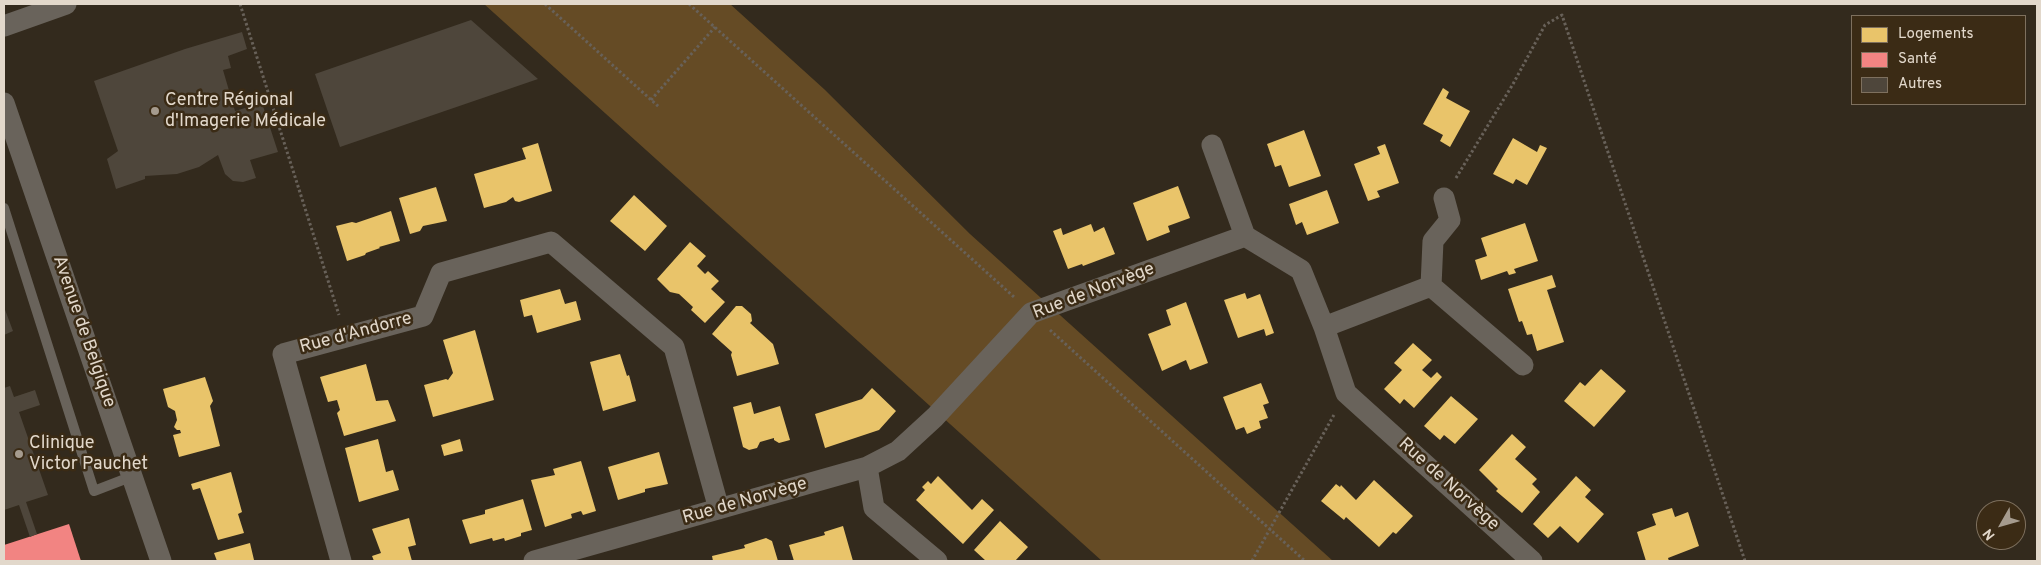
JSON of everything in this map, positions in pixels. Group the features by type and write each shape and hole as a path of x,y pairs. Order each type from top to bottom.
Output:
{"street":[{"path":"4,26 66,4"},
{"name":"Avenue de Belgique","path":"4,104 134,476 161,561"},
{"path":"1212,145 1245,236"},
{"path":"1431,286 1433,241 1450,220 1444,198"},
{"name":"Rue de Norvège","path":"534,561 867,467 898,451 927,424 1030,313 1245,236 1301,270 1324,327 1346,393 1532,561"},
{"name":"Rue d'Andorre","path":"341,561 283,354 423,316 441,273 551,242 674,347 719,509"},
{"path":"1324,327 1431,286"},
{"path":"1431,286 1523,365"},
{"path":"867,467 874,508 937,561"}],"lane":[{"path":"4,208 94,491 134,476"}],"path":[{"path":"240,4 346,337"},
{"path":"545,4 659,107"},
{"path":"689,4 1305,561"},
{"path":"1444,198 1513,84 1545,25 1562,15 1745,561"},
{"path":"651,100 715,27"},
{"path":"1252,561 1346,393"}],"shaded area":[{"path":"484,4 730,4 824,89 970,234 1333,561 1102,561"}],"building: Logements":[{"path":"1443,88 1449,92 1446,98 1470,111 1450,147 1440,141 1443,135 1423,124"},
{"path":"1304,130 1321,176 1289,187 1281,165 1275,167 1267,144"},
{"path":"1513,138 1537,152 1540,145 1547,148 1527,185 1516,179 1513,184 1493,174"},
{"path":"538,143 552,191 519,202 515,201 513,197 506,202 484,208 474,174 526,159 522,148"},
{"path":"1385,144 1399,183 1377,191 1380,197 1368,201 1354,164 1380,154 1377,147"},
{"path":"1178,186 1190,218 1168,226 1170,232 1147,241 1133,203"},
{"path":"436,187 447,221 423,226 420,231 410,234 399,198"},
{"path":"1327,190 1339,223 1307,235 1302,222 1296,225 1289,204"},
{"path":"634,195 667,226 645,251 610,221"},
{"path":"391,211 400,241 379,247 365,255 347,261 336,226 352,222 356,223"},
{"path":"1525,223 1538,261 1514,269 1516,273 1509,275 1507,271 1481,280 1475,260 1487,256 1481,238"},
{"path":"1091,224 1094,232 1104,227 1115,254 1083,266 1082,264 1068,269 1053,231 1061,228 1063,235"},
{"path":"690,242 706,256 697,266 705,274 708,271 719,281 711,289 725,302 705,323 691,310 693,307 679,294 670,292 657,279"},
{"path":"1552,275 1556,287 1547,290 1564,342 1537,351 1532,334 1527,335 1522,321 1519,322 1508,289"},
{"path":"560,289 565,304 576,301 581,320 537,333 532,315 524,317 520,300"},
{"path":"1245,293 1247,299 1260,294 1274,333 1266,336 1264,329 1238,338 1224,300"},
{"path":"1186,302 1208,363 1190,370 1186,360 1162,371 1148,334 1171,325 1166,310"},
{"path":"736,306 742,306 751,314 752,321 750,323 773,344 779,364 737,376 731,355 732,352 712,334"},
{"path":"475,330 494,400 433,417 424,385 448,380 453,373 443,340"},
{"path":"1413,343 1432,360 1422,370 1431,378 1437,372 1442,377 1414,408 1404,399 1400,404 1384,389 1402,370 1394,363"},
{"path":"620,354 627,376 629,375 636,401 603,411 590,362"},
{"path":"366,364 376,401 388,400 396,421 344,436 337,413 340,410 337,400 328,402 320,377"},
{"path":"1601,369 1626,391 1594,427 1564,401 1580,382 1585,386"},
{"path":"205,377 213,401 210,406 220,446 179,457 173,435 181,433 180,430 174,427 177,420 175,411 168,407 163,389"},
{"path":"1261,383 1269,403 1263,405 1268,418 1259,421 1261,428 1247,434 1244,427 1236,430 1223,397"},
{"path":"872,388 896,411 879,430 825,448 815,414 862,399"},
{"path":"1451,396 1478,419 1455,444 1444,435 1440,440 1424,426"},
{"path":"751,402 754,414 780,406 790,440 779,443 774,438 760,442 757,448 749,450 743,447 733,407"},
{"path":"1512,434 1526,447 1515,459 1537,479 1532,484 1540,492 1522,513 1496,491 1498,489 1479,470"},
{"path":"378,439 386,472 393,470 399,490 359,502 345,448"},
{"path":"460,439 463,451 444,456 441,445"},
{"path":"659,452 668,484 645,489 645,492 618,500 608,467"},
{"path":"581,461 596,511 583,515 581,511 571,514 572,518 545,527 531,480 555,475 553,469"},
{"path":"231,472 242,512 238,514 244,533 218,540 200,488 193,490 191,484"},
{"path":"938,476 972,510 982,499 994,510 963,544 916,500 925,490 922,487 928,481 931,484"},
{"path":"1576,476 1591,490 1585,497 1604,514 1578,543 1560,526 1548,538 1533,524"},
{"path":"1374,480 1413,516 1396,534 1393,532 1379,547 1346,517 1344,520 1321,501 1336,484 1340,487 1341,485 1356,500"},
{"path":"523,499 532,530 505,541 504,538 493,541 492,538 470,544 462,520 485,514 485,510"},
{"path":"1672,508 1675,517 1688,512 1699,546 1668,558 1669,561 1646,561 1637,532 1656,525 1652,514"},
{"path":"409,518 416,545 408,547 412,561 374,561 372,556 381,553 372,529"},
{"path":"1000,521 1028,547 1015,561 986,561 974,550"},
{"path":"843,526 853,561 794,561 789,545 825,535 824,532"},
{"path":"766,538 772,541 778,561 713,561 712,556 745,548 744,545"},
{"path":"250,543 254,560 256,561 217,561 214,553"}],"building: Santé":[{"path":"69,524 81,561 4,561 4,545"}],"building: Autres":[{"path":"471,20 538,79 340,147 315,74"},
{"path":"242,32 247,49 228,56 231,68 223,70 235,111 262,103 278,152 250,160 256,178 243,182 233,181 225,174 218,155 199,167 177,174 145,176 145,179 116,189 107,159 118,151 94,81 185,49"},
{"path":"4,307 13,331 4,335"},
{"name":"Clinique Victor Pauchet","path":"10,386 14,397 35,390 40,405 19,412 48,495 26,502 37,534 30,537 19,505 4,510 4,388"}],"place":[{"name":"Centre Régional d'Imagerie Médicale","path":"155,111"},
{"name":"Clinique Victor Pauchet","path":"19,454"}]}
